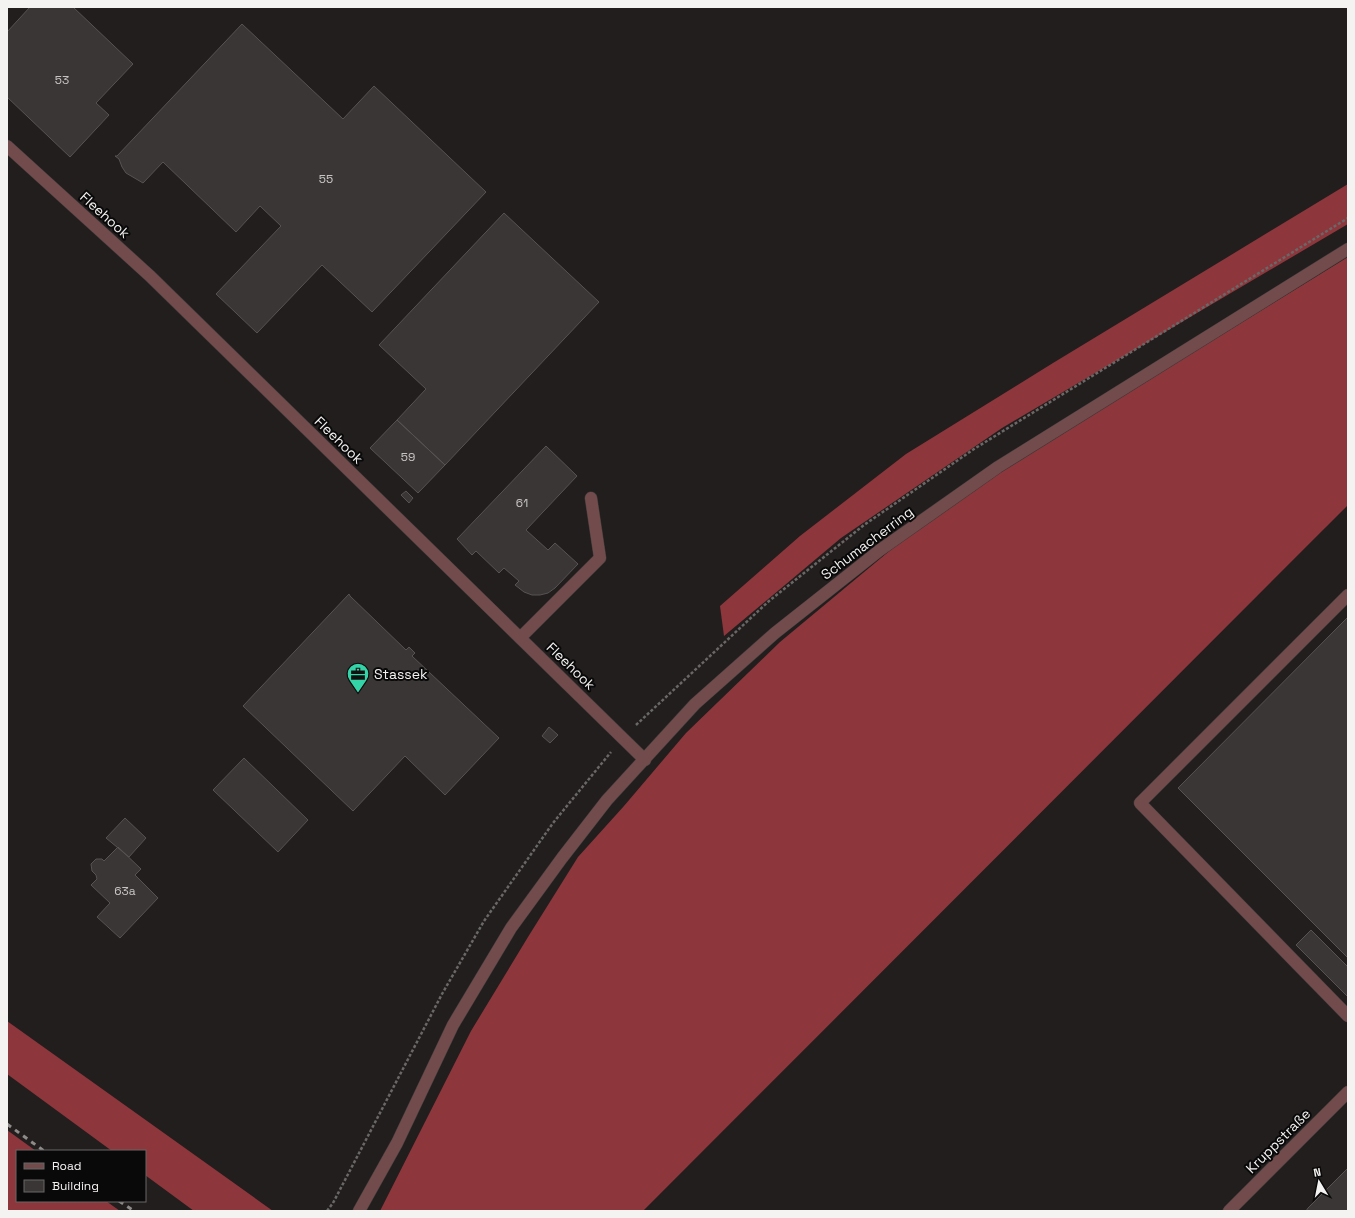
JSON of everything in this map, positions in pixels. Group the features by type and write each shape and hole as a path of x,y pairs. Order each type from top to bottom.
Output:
{"street":[{"name":"Fleehook","path":"7,146 150,276 645,760"},
{"name":"Schumacherring","path":"359,1211 397,1143 453,1025 511,928 602,806 695,704 775,633 880,550 998,467 1348,249"},
{"path":"520,638 600,558 591,498"},
{"path":"1348,595 1140,803 1348,1016"},
{"name":"Kruppstraße","path":"1229,1211 1348,1092"}],"shaded area":[{"path":"1348,184 1348,224 1002,428 841,538 724,636 720,606 800,536 906,454"},
{"path":"1348,257 1348,505 643,1211 380,1211 471,1031 578,857 686,733 780,642 905,538 1019,459"},
{"path":"7,1021 273,1211 194,1211 146,1176 146,1150 111,1150 7,1074"},
{"path":"7,1130 35,1150 16,1150 16,1202 107,1202 120,1211 7,1211"}],"building":[{"path":"30,7 73,7 133,64 96,103 109,115 70,157 7,97 7,32"},
{"path":"242,24 343,119 374,86 486,192 372,312 322,265 257,333 216,294 281,226 260,206 236,232 163,162 143,183 126,173 119,159 115,156 117,156"},
{"path":"504,213 599,302 445,465 397,420 426,389 379,345"},
{"path":"397,420 445,465 418,493 370,448"},
{"path":"546,446 577,476 526,530 548,550 555,543 578,564 555,588 548,593 532,595 524,592 515,585 519,581 504,568 499,573 476,551 472,555 457,539"},
{"path":"406,491 413,498 409,503 401,495"},
{"path":"349,594 406,650 409,647 415,653 412,656 499,738 445,795 405,756 353,811 243,706"},
{"path":"1348,617 1348,958 1178,788"},
{"path":"549,727 558,735 550,743 542,736"},
{"path":"244,758 308,820 278,852 213,790"},
{"path":"125,818 146,838 129,857 106,838"},
{"path":"118,847 141,869 135,875 158,898 120,938 97,917 110,903 91,885 97,879 96,875 92,871 91,864 96,859 102,859 104,861"},
{"path":"1311,930 1348,967 1348,997 1296,945"},
{"path":"1348,1168 1348,1211 1306,1211 1308,1208"}],"railway":[{"path":"7,1124 43,1150"},
{"path":"120,1202 134,1211"}],"place":[{"name":"Stassek","path":"358,694"}]}
